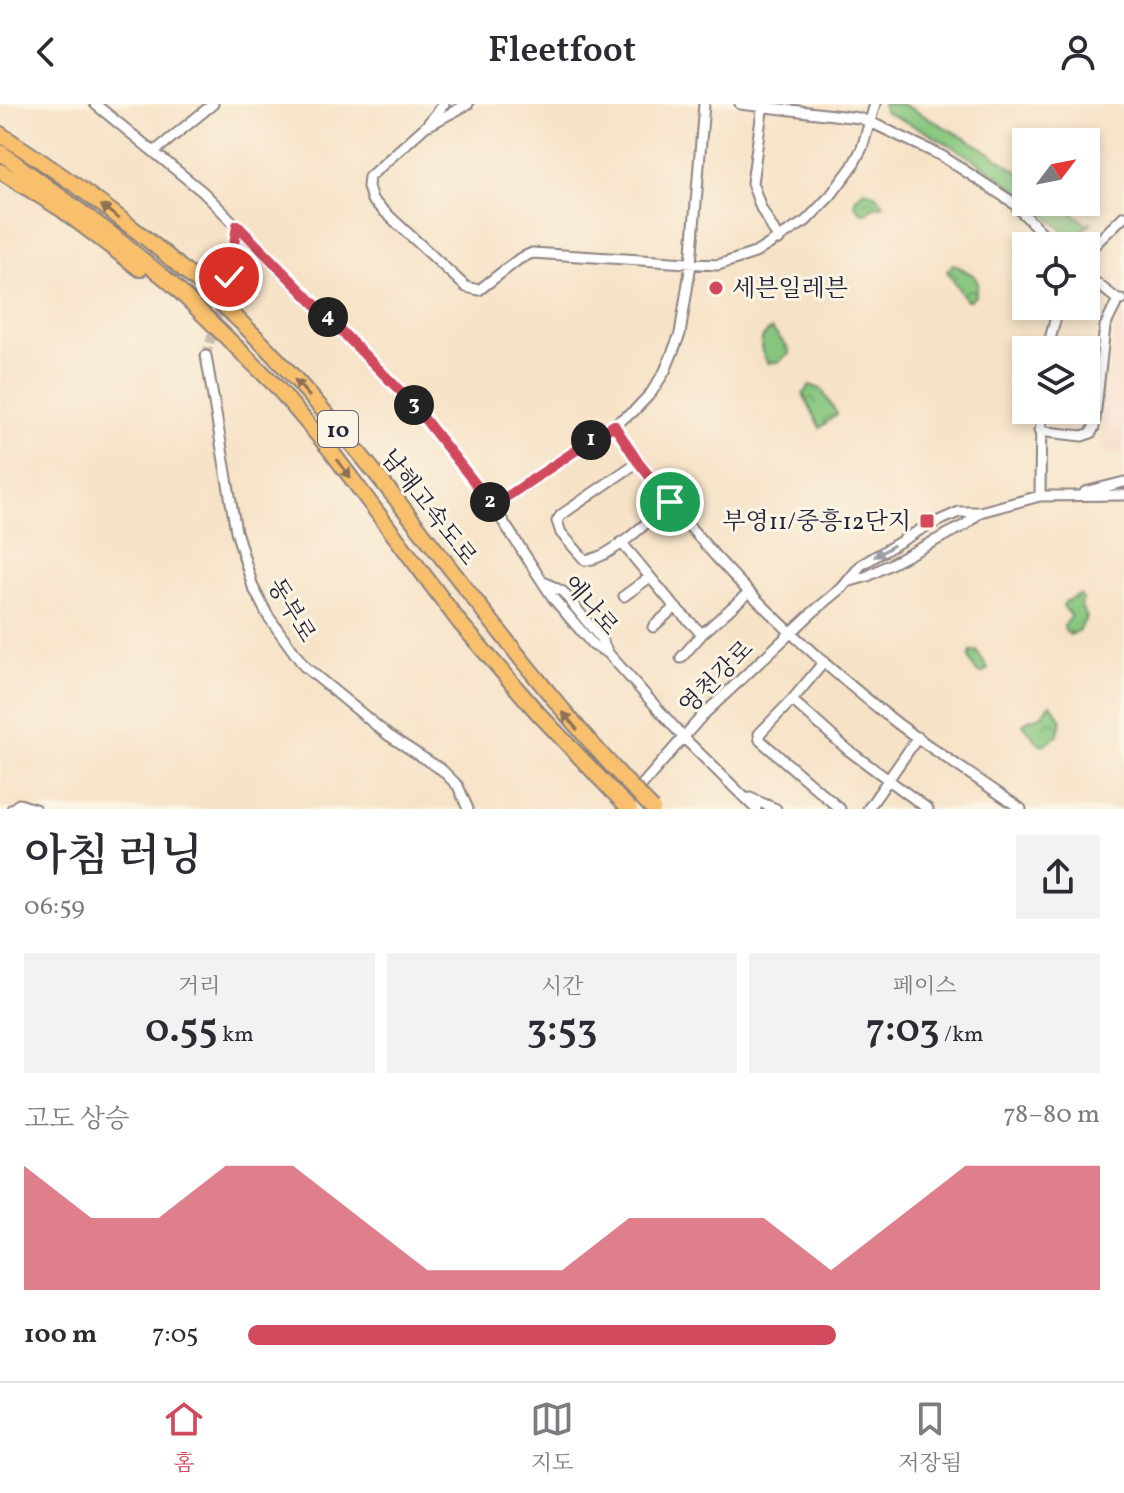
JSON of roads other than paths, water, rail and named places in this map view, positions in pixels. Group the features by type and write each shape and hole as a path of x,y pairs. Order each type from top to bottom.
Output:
{"highway":[{"name":"남해고속도로","path":"0,134 135,231 209,293 275,357 356,449 512,651 576,728 653,809"},
{"name":"남해고속도로","path":"0,152 99,224 171,283 276,386 331,451 460,623 537,712 630,809"},
{"path":"0,171 61,209 140,269 171,283"}],"street":[{"path":"95,104 237,225 229,277"},
{"path":"154,152 213,104"},
{"path":"444,104 426,126 369,177 368,187 372,200 466,287 479,290 519,259 532,253 718,265 755,253 806,221 831,195 862,148 875,104"},
{"path":"426,126 468,104"},
{"path":"493,506 614,425 651,393 665,371 680,334 691,264 704,104"},
{"path":"740,104 859,118 870,122 942,156 1011,201 1041,232"},
{"path":"763,106 752,183 761,208 779,240"},
{"path":"1100,237 1124,216"},
{"name":"에나로","path":"237,225 412,403 493,506 553,598 593,645 608,653 684,738 756,809"},
{"path":"1039,431 1082,436 1091,433 1094,427 1105,326 1121,300 1100,285"},
{"name":"동부로","path":"206,356 236,531 253,587 268,616 304,666 388,735 442,770 458,786 468,809"},
{"path":"1040,424 1040,496"},
{"path":"614,425 670,502 748,593 790,633 918,737 1021,809"},
{"path":"638,462 561,515 557,521 561,533 585,560 595,560 670,502"},
{"name":"영천강로","path":"1062,496 1124,482"},
{"name":"영천강로","path":"621,809 702,716 847,582 861,565 925,527 959,512 980,512 1040,496 1124,495"},
{"name":"영천강로","path":"1062,496 1124,502"},
{"name":"영천강로","path":"847,582 868,576 965,525 980,512"},
{"path":"621,542 675,607 702,634"},
{"path":"624,596 650,577"},
{"path":"681,658 702,634 748,593"},
{"path":"653,627 675,607"},
{"path":"824,662 759,734 760,740 840,809"},
{"path":"792,700 887,781 928,809"},
{"path":"868,809 918,737"},
{"name":"에나로","path":"746,796 776,809"},
{"path":"12,809 19,804 35,809"}],"tunnel":[{"path":"206,356 229,277"}],"place":[{"name":"세븐일레븐","path":"716,288"},
{"name":"부영11/중흥12단지","path":"927,521"}]}
